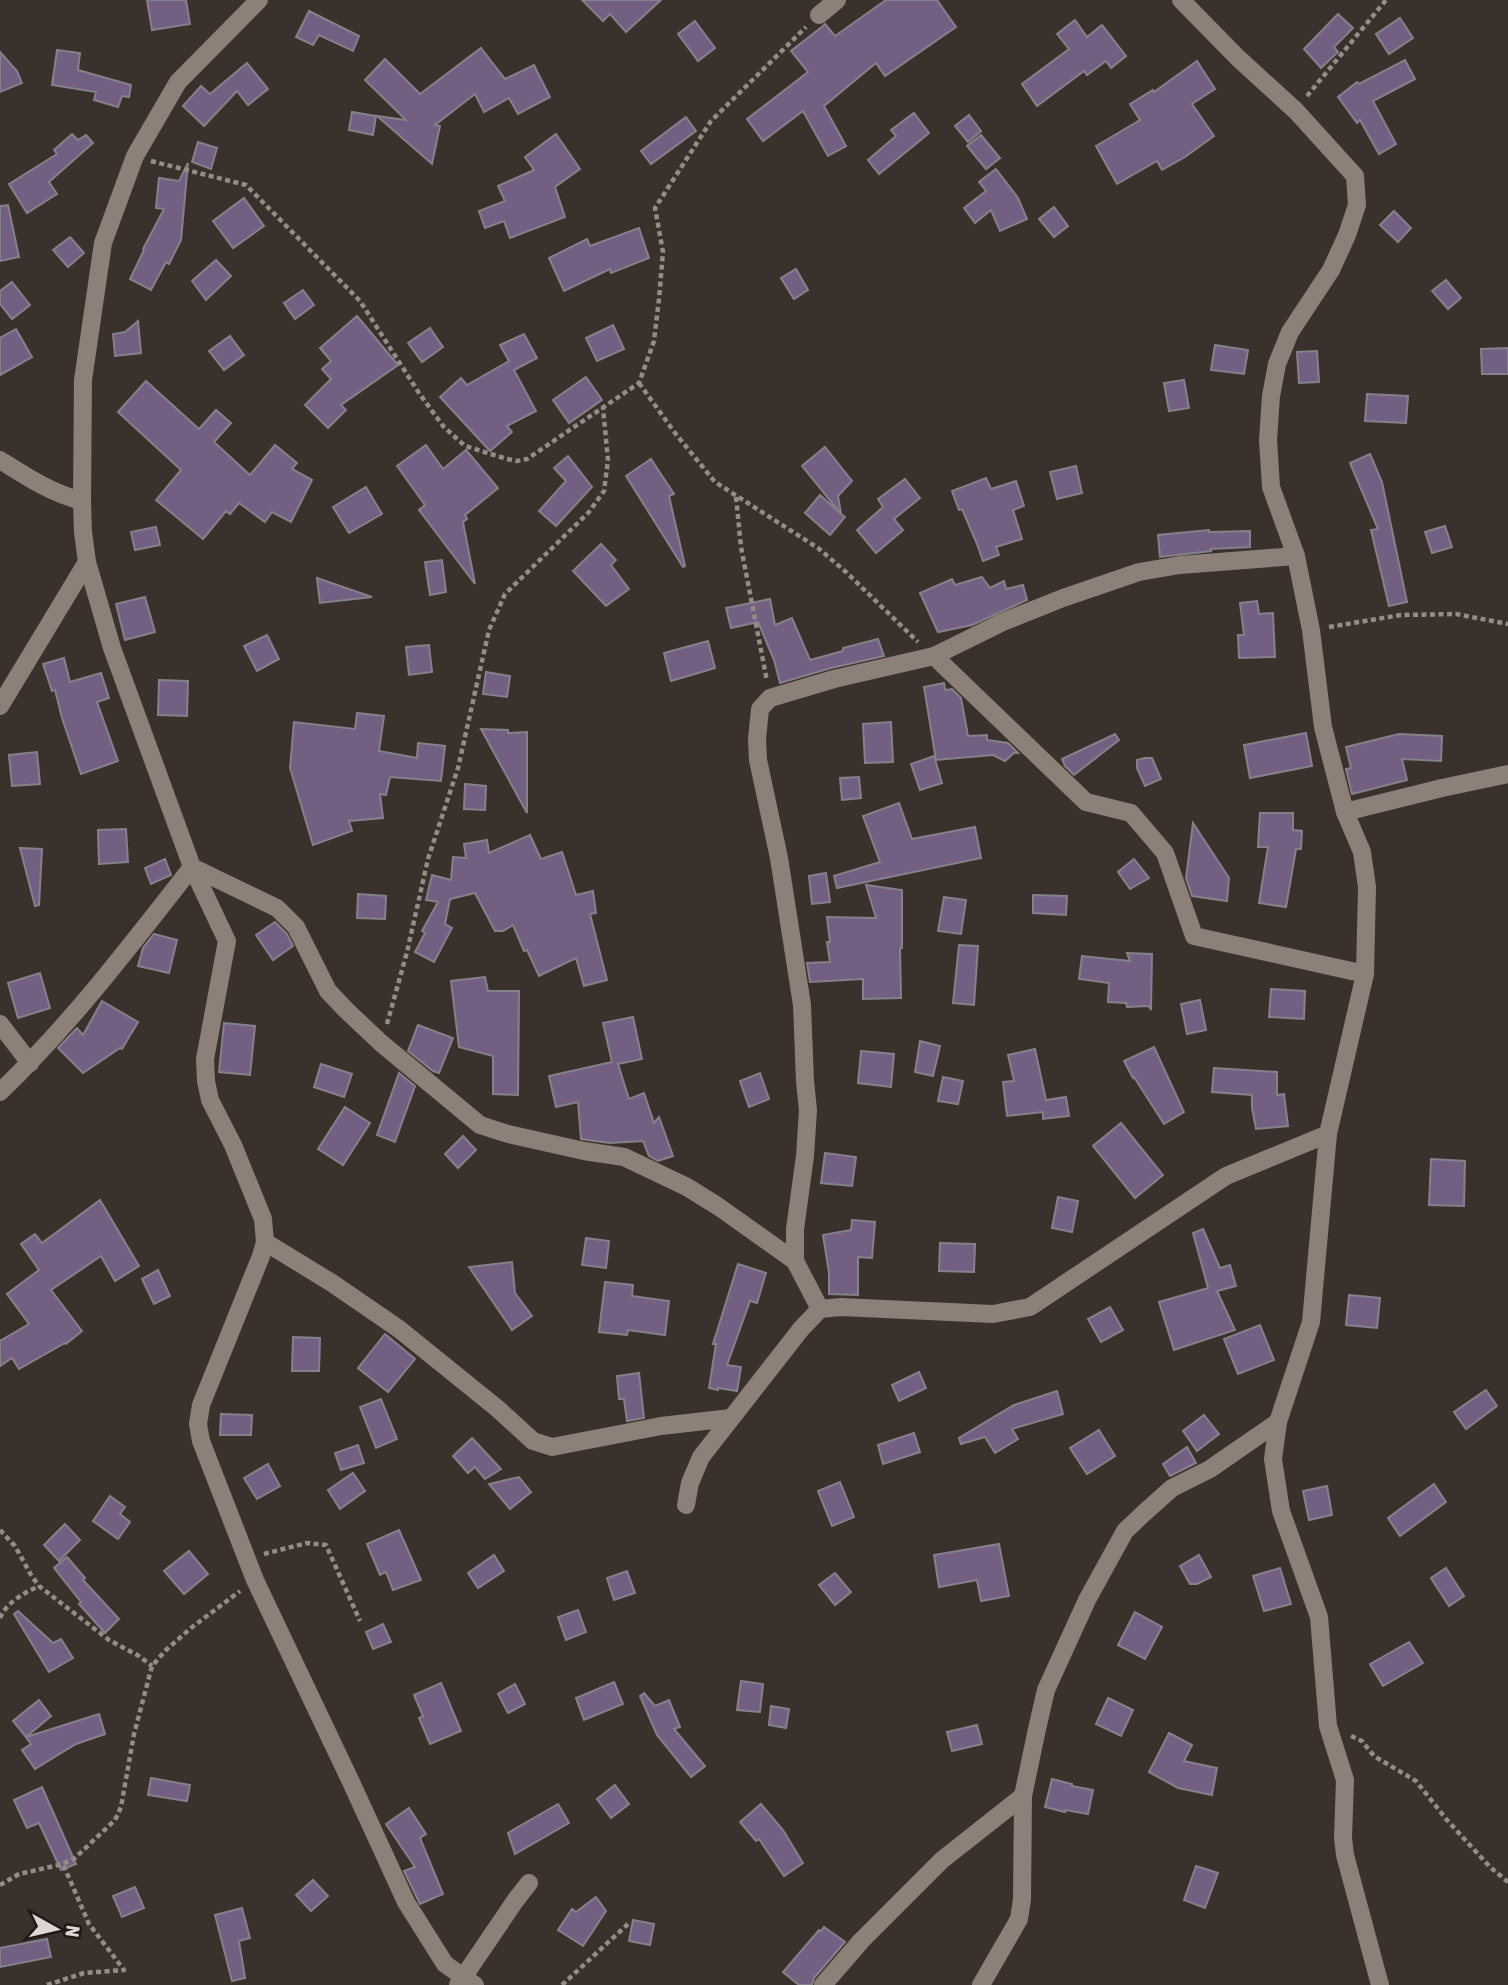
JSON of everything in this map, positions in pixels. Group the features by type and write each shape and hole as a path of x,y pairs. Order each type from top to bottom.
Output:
{"street":[{"path":"258,0 178,82 135,156 103,243 83,380 82,501 88,562 112,648 192,867 226,940 205,1059 206,1081 210,1100 233,1145 263,1219 265,1242 261,1256 201,1405 198,1424 201,1441 255,1580 406,1902 445,1964 466,1983 515,1900 529,1884"},
{"path":"819,15 837,0"},
{"path":"1181,0 1238,58 1296,111 1355,176 1357,205 1348,235 1331,270 1290,332 1277,364 1271,396 1268,440 1271,487 1296,556 1311,630 1323,727 1345,812 1362,852 1367,887 1365,974 1328,1134 1311,1322 1278,1422 1273,1459 1281,1511 1319,1617 1328,1726 1345,1780 1345,1854 1380,1985"},
{"path":"0,460 61,496 82,501"},
{"path":"795,1261 795,1229 808,1110 804,1081 802,1005 779,858 758,760 760,709 770,698 834,679 934,656 1003,622 1139,572 1180,565 1296,556"},
{"path":"0,706 88,562"},
{"path":"934,656 1086,802 1131,813 1165,853 1194,936 1365,974"},
{"path":"1345,812 1508,774"},
{"path":"192,867 277,908 296,927 328,991 381,1043 480,1125 508,1135 624,1157 687,1187 795,1261 820,1309"},
{"path":"0,1092 30,1063 109,973 192,867"},
{"path":"0,1024 30,1063"},
{"path":"686,1505 690,1483 701,1457 801,1329 820,1309 841,1307 993,1314 1030,1307 1226,1176 1328,1134"},
{"path":"265,1242 399,1329 498,1409 533,1441 552,1447 661,1426 731,1418"},
{"path":"981,1985 1019,1919 1023,1899 1023,1796 1046,1690 1087,1600 1125,1531 1172,1488 1210,1469 1278,1422"},
{"path":"822,1985 861,1941 942,1860 1023,1796"}],"path":[{"path":"1296,111 1386,0"},
{"path":"135,156 246,185 360,301 443,426 465,446 517,461 527,458 639,383 654,341 659,299 663,252 655,208 711,121 819,15"},
{"path":"639,383 715,482 818,548 934,656"},
{"path":"381,1043 407,952 428,859 458,768 489,630 505,594 589,512 604,491 608,460 603,408"},
{"path":"735,496 743,559 770,698"},
{"path":"1311,630 1401,615 1456,614 1508,624"},
{"path":"0,1530 15,1546 39,1586 108,1640 139,1656 152,1667"},
{"path":"247,1561 268,1552 307,1543 326,1545 360,1621"},
{"path":"0,1885 19,1874 63,1864 75,1858 115,1820 121,1807 134,1734 152,1667 166,1650 191,1628 255,1580"},
{"path":"0,1618 21,1595 39,1586"},
{"path":"1328,1726 1362,1741 1374,1756 1416,1781 1447,1821 1490,1867 1508,1882"},
{"path":"47,1985 84,1973 124,1970 89,1924 63,1864"},
{"path":"562,1985 628,1924"}],"building":[{"path":"147,0 186,0 190,24 152,30"},
{"path":"582,0 661,0 626,32 610,14 603,21"},
{"path":"886,0 937,0 956,27 885,76 876,63 824,106 846,146 828,156 803,111 763,141 747,119 808,72 791,51 825,24 835,36"},
{"path":"309,11 359,36 353,51 319,35 313,45 296,37"},
{"path":"1338,14 1353,28 1334,47 1338,52 1321,68 1304,49"},
{"path":"1400,18 1413,38 1389,54 1376,34"},
{"path":"1075,20 1087,37 1102,25 1126,56 1111,68 1106,61 1087,75 1084,71 1037,106 1022,84 1069,49 1057,34"},
{"path":"695,21 715,48 698,61 678,34"},
{"path":"481,48 505,79 534,65 550,97 518,114 509,98 484,112 475,94 435,125 440,126 432,164 377,116 406,120 365,80 385,59 420,94"},
{"path":"57,50 80,53 78,70 131,85 129,97 122,96 118,107 94,100 96,92 52,85"},
{"path":"0,52 17,71 22,83 0,92"},
{"path":"1405,60 1415,79 1373,101 1396,144 1379,154 1360,120 1357,123 1338,97 1357,82 1359,84"},
{"path":"1197,61 1215,89 1192,104 1214,136 1162,170 1157,161 1117,184 1096,146 1140,120 1130,104 1153,90 1154,92"},
{"path":"247,63 268,89 248,105 237,91 204,126 183,106 201,86 210,94"},
{"path":"352,112 376,116 373,135 349,130"},
{"path":"914,113 929,133 879,174 868,160 896,136 891,130"},
{"path":"969,115 981,131 968,142 955,126"},
{"path":"686,117 696,131 651,164 641,151"},
{"path":"72,134 78,140 86,135 93,143 49,182 57,194 27,213 9,184 57,154 54,150"},
{"path":"556,134 580,169 555,187 565,217 510,238 504,221 485,228 479,211 505,201 498,186 534,170 525,157"},
{"path":"981,135 1000,158 986,169 967,146"},
{"path":"198,142 217,148 211,169 192,162"},
{"path":"188,163 181,240 151,290 130,279 164,209 156,208 159,178 179,181"},
{"path":"996,169 1018,198 1027,219 1000,231 991,210 975,223 964,208 986,191 979,182"},
{"path":"244,198 264,226 233,248 213,221"},
{"path":"8,205 19,257 0,261 0,206"},
{"path":"1054,207 1068,226 1054,237 1039,219"},
{"path":"1394,211 1411,228 1398,242 1380,225"},
{"path":"639,228 649,258 611,273 610,269 564,291 549,258 587,239 590,246"},
{"path":"70,237 84,253 68,267 53,250"},
{"path":"216,260 231,276 206,300 192,281"},
{"path":"796,269 808,290 794,299 781,278"},
{"path":"1446,280 1461,298 1448,309 1432,291"},
{"path":"12,282 30,305 12,319 0,304 0,291"},
{"path":"303,290 314,305 295,319 284,303"},
{"path":"357,316 398,365 341,405 346,410 328,428 305,405 331,379 322,369 331,361 320,348"},
{"path":"138,321 141,353 115,356 113,334 125,332"},
{"path":"613,325 624,349 597,361 586,338"},
{"path":"430,328 443,347 422,362 408,343"},
{"path":"16,329 32,357 0,375 0,338"},
{"path":"524,334 537,358 514,370 536,411 507,426 512,432 490,451 440,397 461,378 467,385 509,361 500,345"},
{"path":"230,336 244,355 224,370 209,351"},
{"path":"1215,345 1248,350 1244,374 1211,370"},
{"path":"1508,348 1508,374 1482,374 1481,349"},
{"path":"1317,351 1319,382 1299,383 1297,352"},
{"path":"586,377 602,400 569,423 553,400"},
{"path":"1184,380 1189,408 1169,411 1164,383"},
{"path":"146,381 199,429 216,410 231,423 214,442 250,475 275,445 297,463 292,469 312,480 291,522 272,512 265,522 239,503 230,514 226,511 203,539 156,500 181,470 118,412"},
{"path":"1367,394 1408,396 1406,423 1365,421"},
{"path":"426,445 443,469 466,450 498,488 465,515 467,519 463,522 475,584 419,510 425,505 397,466"},
{"path":"825,447 852,481 838,496 841,514 802,466"},
{"path":"1370,454 1382,482 1407,602 1389,606 1371,530 1378,529 1350,463"},
{"path":"568,456 592,487 556,526 539,511 566,481 554,468"},
{"path":"651,459 674,494 669,496 685,566 683,567 626,476"},
{"path":"1076,466 1082,493 1057,499 1050,472"},
{"path":"986,478 991,489 1016,481 1024,506 1013,510 1022,539 996,547 999,555 983,561 952,491"},
{"path":"905,479 920,498 894,519 903,530 876,553 857,530 883,507 878,499"},
{"path":"366,487 382,514 349,533 333,507"},
{"path":"820,495 845,517 830,535 805,513"},
{"path":"1445,526 1452,547 1432,553 1425,532"},
{"path":"156,527 160,545 135,550 131,532"},
{"path":"1209,530 1250,531 1250,547 1211,549 1160,557 1158,535"},
{"path":"601,544 616,560 611,565 629,589 606,606 573,571"},
{"path":"442,560 446,592 430,595 425,562"},
{"path":"982,577 990,588 1004,581 1006,589 1023,585 1027,600 972,625 938,632 920,593 952,579 955,585"},
{"path":"317,578 372,597 320,603"},
{"path":"145,597 155,632 125,640 116,604"},
{"path":"770,599 775,625 792,618 810,660 878,639 884,656 780,683 774,660 758,622 731,628 726,608"},
{"path":"1257,601 1259,614 1273,613 1275,657 1239,658 1238,635 1244,635 1240,603"},
{"path":"267,635 279,659 257,671 244,646"},
{"path":"708,641 715,668 671,681 664,653"},
{"path":"429,645 432,672 409,675 406,647"},
{"path":"64,658 70,682 101,673 109,698 97,702 118,761 81,774 55,690 52,691 43,664"},
{"path":"486,672 510,676 507,697 483,694"},
{"path":"159,680 188,681 187,716 158,715"},
{"path":"944,683 945,690 952,689 961,698 968,736 987,735 987,740 1008,743 1018,753 1005,761 993,755 936,760 924,687"},
{"path":"357,713 384,716 379,751 417,758 418,743 445,746 441,781 390,777 386,795 380,794 383,818 349,821 352,831 313,845 290,768 294,722 355,729"},
{"path":"891,722 893,762 865,763 863,724"},
{"path":"481,729 508,730 508,733 527,732 527,813"},
{"path":"1306,733 1312,766 1250,778 1244,745"},
{"path":"1115,734 1119,740 1074,775 1065,766 1062,759"},
{"path":"1399,734 1442,736 1441,761 1402,759 1407,780 1352,794 1346,769 1351,768 1346,747"},
{"path":"37,752 40,784 12,786 9,755"},
{"path":"934,756 942,783 920,790 911,764"},
{"path":"1152,758 1161,779 1145,786 1137,768 1137,760"},
{"path":"859,777 861,798 842,800 840,778"},
{"path":"465,784 486,786 485,810 464,809"},
{"path":"899,803 912,839 975,827 981,858 837,888 834,876 880,862 863,816"},
{"path":"1260,813 1293,813 1293,830 1302,831 1301,849 1296,849 1286,907 1259,903 1268,847 1258,847"},
{"path":"1193,823 1229,878 1227,901 1192,896 1186,878"},
{"path":"126,829 128,862 99,864 98,830"},
{"path":"530,835 541,859 562,852 576,895 593,891 596,913 590,914 607,980 584,986 576,958 539,976 513,925 503,931 495,931 475,893 450,899 445,924 452,928 434,962 415,952 425,933 422,931 438,902 426,900 432,875 451,880 453,857 466,858 464,844 487,840 489,853"},
{"path":"20,848 42,849 39,905 35,906"},
{"path":"165,859 171,875 151,884 145,868"},
{"path":"1134,859 1149,878 1130,889 1118,872"},
{"path":"826,873 830,902 812,904 809,876"},
{"path":"866,885 902,890 901,998 863,999 863,979 810,982 807,963 830,962 827,917 876,918"},
{"path":"358,894 386,896 385,919 357,918"},
{"path":"1033,895 1067,896 1066,915 1033,913"},
{"path":"944,897 966,900 961,934 938,931"},
{"path":"275,922 287,934 293,946 273,960 256,935"},
{"path":"154,934 177,940 169,973 138,966 143,948"},
{"path":"959,945 978,946 974,1005 953,1003"},
{"path":"1127,953 1152,954 1151,1010 1149,1006 1127,1007 1126,1003 1108,1002 1109,983 1079,979 1082,956 1130,961"},
{"path":"40,973 50,1008 18,1018 8,983"},
{"path":"485,977 488,991 519,991 518,1095 493,1094 493,1056 459,1047 451,981"},
{"path":"1271,989 1305,991 1304,1019 1269,1017"},
{"path":"1200,1000 1206,1030 1187,1034 1181,1004"},
{"path":"102,1001 138,1022 122,1049 83,1073 58,1048 77,1028 83,1035"},
{"path":"633,1017 642,1059 618,1064 629,1099 644,1093 654,1123 659,1117 673,1156 658,1161 649,1156 643,1141 610,1143 581,1139 578,1102 556,1107 549,1076 612,1062 603,1023"},
{"path":"224,1023 255,1026 250,1075 219,1072"},
{"path":"418,1025 453,1038 439,1073 408,1051"},
{"path":"920,1041 940,1046 933,1076 915,1072"},
{"path":"1154,1047 1184,1112 1164,1124 1124,1061"},
{"path":"1035,1049 1046,1100 1066,1097 1069,1116 1043,1119 1043,1112 1007,1116 1003,1082 1014,1081 1008,1055"},
{"path":"861,1051 894,1054 891,1087 858,1083"},
{"path":"321,1064 352,1074 344,1097 314,1087"},
{"path":"1214,1068 1277,1072 1277,1095 1284,1094 1288,1126 1256,1129 1252,1095 1212,1092"},
{"path":"399,1073 415,1086 395,1142 377,1135"},
{"path":"760,1073 769,1099 749,1107 740,1081"},
{"path":"943,1077 963,1081 958,1104 938,1101"},
{"path":"345,1107 370,1123 343,1165 318,1149"},
{"path":"1121,1123 1163,1175 1135,1198 1093,1146"},
{"path":"463,1136 476,1150 458,1168 445,1154"},
{"path":"825,1153 856,1157 852,1186 821,1183"},
{"path":"1431,1159 1465,1161 1464,1206 1429,1205"},
{"path":"1058,1197 1078,1201 1072,1232 1052,1228"},
{"path":"100,1200 139,1266 115,1281 101,1256 51,1290 82,1331 66,1344 19,1369 12,1358 0,1366 0,1341 29,1324 7,1294 39,1270 21,1244 35,1234 42,1243"},
{"path":"852,1220 875,1222 872,1258 858,1257 858,1295 829,1294 829,1273 823,1235 851,1230"},
{"path":"1203,1229 1220,1268 1230,1265 1236,1286 1217,1291 1235,1330 1174,1350 1159,1302 1208,1288 1193,1233"},
{"path":"586,1238 609,1241 606,1268 582,1265"},
{"path":"940,1243 975,1244 974,1272 939,1271"},
{"path":"512,1262 515,1293 532,1316 512,1330 469,1267"},
{"path":"738,1264 766,1273 757,1303 750,1301 727,1365 741,1367 737,1391 718,1390 709,1388 716,1344 713,1344"},
{"path":"158,1270 170,1296 154,1304 142,1279"},
{"path":"605,1282 633,1285 632,1296 669,1301 665,1335 628,1330 627,1335 599,1332"},
{"path":"1349,1295 1380,1298 1377,1328 1346,1325"},
{"path":"1110,1307 1123,1330 1101,1342 1088,1319"},
{"path":"1260,1325 1274,1360 1238,1374 1224,1339"},
{"path":"385,1334 415,1359 388,1392 358,1368"},
{"path":"293,1337 320,1338 319,1371 292,1371"},
{"path":"919,1372 926,1388 899,1401 892,1385"},
{"path":"639,1373 644,1418 627,1421 624,1399 619,1399 617,1376"},
{"path":"1486,1390 1497,1406 1466,1429 1454,1412"},
{"path":"1057,1391 1063,1414 1012,1429 1018,1439 995,1453 985,1437 961,1444 959,1438 1014,1405"},
{"path":"381,1399 397,1439 376,1448 360,1407"},
{"path":"221,1414 252,1415 251,1435 220,1435"},
{"path":"1204,1415 1219,1434 1197,1451 1183,1431"},
{"path":"1099,1430 1115,1456 1087,1474 1070,1448"},
{"path":"914,1433 920,1452 883,1464 878,1445"},
{"path":"472,1438 501,1469 485,1479 475,1467 468,1473 453,1456"},
{"path":"358,1445 364,1463 341,1470 335,1453"},
{"path":"1187,1447 1196,1463 1170,1476 1163,1464"},
{"path":"268,1464 280,1486 257,1499 244,1478"},
{"path":"353,1473 365,1491 340,1509 328,1490"},
{"path":"519,1477 531,1492 510,1509 489,1484"},
{"path":"840,1482 854,1517 832,1526 818,1491"},
{"path":"1434,1484 1446,1502 1400,1536 1388,1518"},
{"path":"1327,1486 1332,1515 1309,1520 1303,1491"},
{"path":"110,1496 125,1507 120,1514 130,1522 118,1539 93,1521"},
{"path":"65,1524 80,1540 59,1561 44,1545"},
{"path":"399,1530 421,1580 393,1590 386,1572 380,1575 367,1544"},
{"path":"999,1544 1009,1596 981,1601 977,1580 939,1587 934,1555"},
{"path":"189,1551 208,1574 184,1594 164,1571"},
{"path":"494,1555 504,1571 478,1588 468,1573"},
{"path":"1199,1555 1211,1577 1197,1584 1190,1584 1180,1566"},
{"path":"67,1557 85,1578 83,1580 119,1619 105,1633 79,1604 81,1602 54,1568"},
{"path":"1280,1568 1291,1604 1264,1611 1253,1576"},
{"path":"1446,1568 1464,1596 1449,1606 1431,1578"},
{"path":"627,1571 635,1593 614,1600 607,1578"},
{"path":"835,1573 851,1592 835,1605 819,1585"},
{"path":"578,1610 586,1632 566,1640 558,1617"},
{"path":"18,1611 53,1643 61,1639 73,1658 49,1672 14,1614"},
{"path":"1135,1612 1162,1627 1145,1659 1118,1645"},
{"path":"383,1624 391,1642 373,1649 366,1632"},
{"path":"1409,1642 1423,1663 1383,1686 1370,1664"},
{"path":"741,1681 763,1684 760,1712 737,1710"},
{"path":"614,1682 623,1704 584,1720 576,1698"},
{"path":"441,1683 461,1731 430,1744 419,1718 423,1716 414,1695"},
{"path":"515,1684 525,1704 508,1713 498,1694"},
{"path":"644,1693 655,1706 669,1700 680,1727 674,1729 705,1766 691,1777 657,1735 640,1696"},
{"path":"1108,1698 1133,1710 1121,1736 1096,1724"},
{"path":"39,1700 51,1716 26,1737 13,1721"},
{"path":"771,1706 789,1709 786,1728 769,1725"},
{"path":"99,1714 105,1734 76,1744 35,1769 22,1750 31,1744 26,1737"},
{"path":"977,1725 982,1744 952,1751 947,1732"},
{"path":"1169,1733 1192,1745 1184,1761 1217,1768 1212,1795 1178,1788 1149,1772"},
{"path":"151,1778 190,1785 187,1801 148,1795"},
{"path":"1052,1779 1093,1790 1088,1814 1045,1807"},
{"path":"615,1785 629,1804 611,1818 597,1799"},
{"path":"42,1787 76,1864 61,1870 39,1823 27,1828 14,1800"},
{"path":"558,1804 569,1823 515,1854 508,1833"},
{"path":"761,1804 783,1830 803,1863 784,1876 759,1839 756,1841 740,1822"},
{"path":"409,1808 426,1834 420,1838 443,1894 420,1904 404,1871 415,1867 386,1824"},
{"path":"1196,1866 1218,1873 1205,1908 1184,1900"},
{"path":"313,1880 328,1896 311,1911 296,1895"},
{"path":"135,1887 144,1908 122,1917 113,1896"},
{"path":"596,1897 606,1911 583,1946 558,1930 572,1909 576,1912"},
{"path":"242,1908 250,1938 239,1941 245,1978 232,1981 215,1915"},
{"path":"633,1920 654,1924 650,1945 629,1941"},
{"path":"824,1927 845,1942 814,1978 812,1985 799,1985 783,1972"},
{"path":"47,1939 51,1957 0,1967 0,1948"}]}
